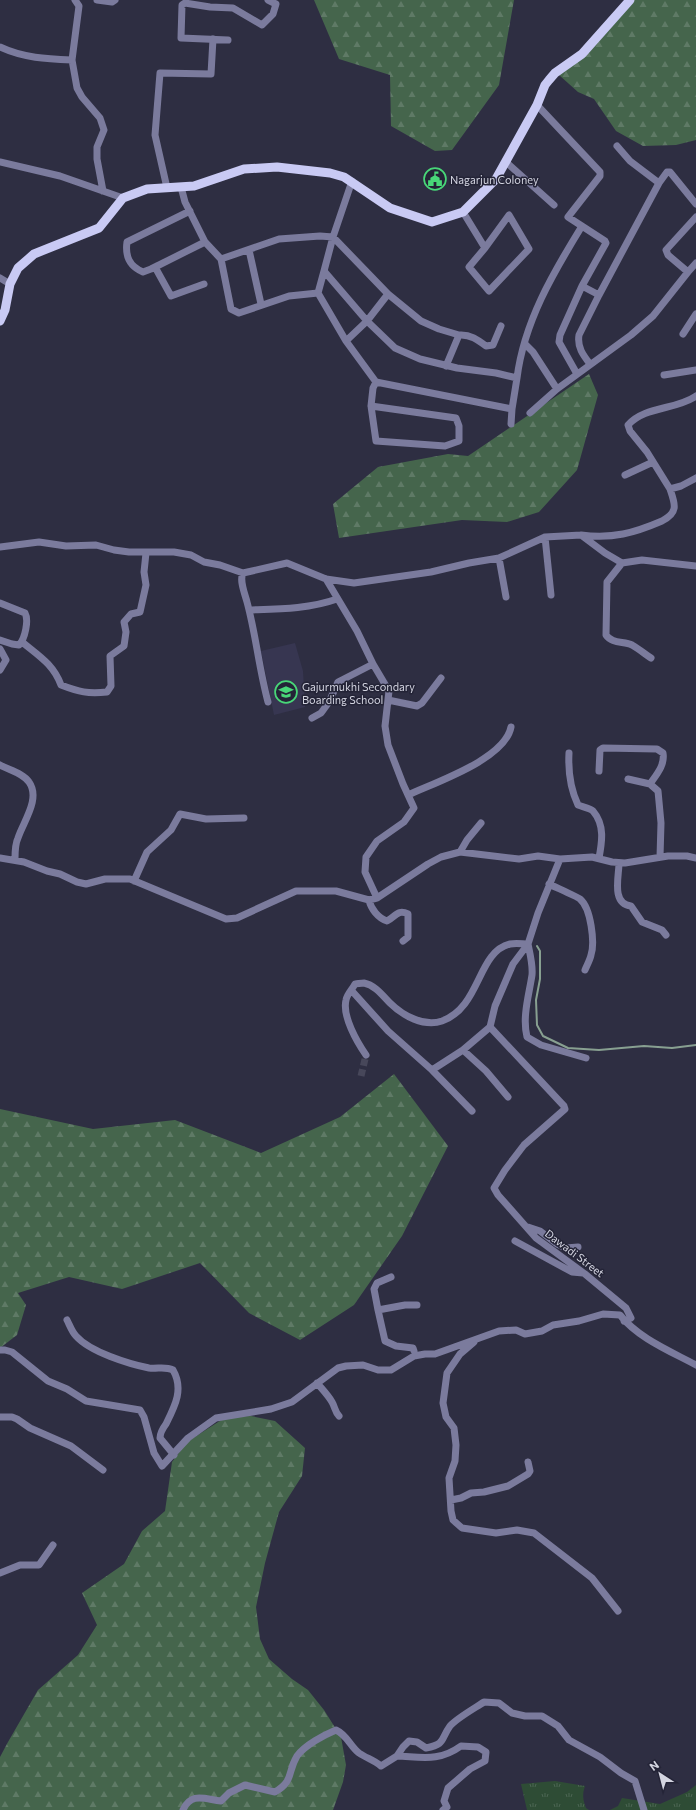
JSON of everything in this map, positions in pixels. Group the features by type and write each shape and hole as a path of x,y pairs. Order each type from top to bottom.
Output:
{"main road":[{"path":"0,321 5,310 10,284 18,268 34,254 99,228 123,198 147,189 194,186 244,169 277,166 330,173 352,181 390,208 432,222 464,212 496,179 537,105 545,85 555,73 582,54 630,0"}],"street":[{"path":"75,0 79,6 72,60 77,88 82,97 100,118 104,130 97,147 97,160 103,191"},
{"path":"97,0 112,2 115,0"},
{"path":"228,40 181,38 182,5 185,3 210,7 233,8 262,26 273,14 276,4 268,0"},
{"path":"167,188 155,135 160,73 211,74 213,40"},
{"path":"0,47 15,54 34,58 72,60"},
{"path":"537,105 600,172 600,176 568,217 606,243 582,286 560,336 559,342 577,374"},
{"path":"617,146 630,161 658,183"},
{"path":"0,162 60,176 123,198"},
{"path":"506,162 554,206"},
{"path":"590,364 581,351 578,341 579,334 658,183 667,172 670,172 696,204"},
{"path":"352,181 333,238 318,293 346,341 376,382 512,409"},
{"path":"181,187 190,211 205,242 221,259 231,309 239,313 261,304 289,296 318,293"},
{"path":"190,211 126,242 127,257 130,263 143,272 205,242"},
{"path":"464,212 485,248"},
{"path":"509,215 529,249 489,291 469,267 485,248 509,215"},
{"path":"688,272 668,255 666,250 696,217"},
{"path":"511,424 517,378 535,311 551,277 582,226"},
{"path":"221,259 279,239 320,236 333,238 388,294 421,321 439,329 477,339 486,346 493,345 501,326"},
{"path":"249,250 261,304"},
{"path":"530,413 557,389 631,335 653,316 696,263"},
{"path":"156,267 171,296 204,284"},
{"path":"324,271 368,321 396,348 420,359 446,366 496,373 517,378"},
{"path":"0,278 10,284"},
{"path":"582,286 599,295"},
{"path":"346,341 368,321 388,294"},
{"path":"683,334 694,324 696,314"},
{"path":"446,366 459,335"},
{"path":"525,344 533,352 557,389"},
{"path":"664,375 696,370"},
{"path":"371,406 456,418 459,426 459,441 445,446 376,441 371,406 373,388 376,382"},
{"path":"0,547 38,542 66,546 96,545 114,550 146,553 174,552 191,555 204,562 220,564 243,573 287,563 326,579 354,583 499,558 545,537 581,535 598,537 628,534 662,521 674,511 675,507 670,489 628,425 632,421 657,409 696,397"},
{"path":"625,475 653,462"},
{"path":"670,489 681,486 696,478"},
{"path":"581,535 605,553 622,563 642,560 696,566"},
{"path":"545,537 551,595"},
{"path":"22,642 48,663 56,672 61,685 80,692 95,694 107,692 111,686 110,656 124,646 126,632 124,622 131,614 140,612 146,585 144,572 146,553"},
{"path":"499,558 506,597"},
{"path":"622,563 607,582 606,635 620,643 631,644 651,658"},
{"path":"243,573 242,584 257,642 261,675 268,702"},
{"path":"326,579 357,631 373,664 389,691 385,726 388,745 414,808 404,822 377,841 366,857 365,872 373,899"},
{"path":"249,610 280,609 326,603 337,599"},
{"path":"0,603 26,614 22,642"},
{"path":"0,640 19,645 22,642"},
{"path":"0,649 6,660 0,670"},
{"path":"312,718 321,712 329,702 338,682 373,664"},
{"path":"388,700 417,706 422,703 441,678"},
{"path":"408,795 470,767 494,753 510,732 511,727"},
{"path":"599,771 600,750 603,748 657,749 663,753 664,759 660,770 650,784"},
{"path":"569,753 568,770 574,796 578,805 592,810 601,824 601,846 598,858"},
{"path":"0,765 16,772 29,782 32,793 31,809 17,840 15,859"},
{"path":"628,780 650,784 658,791 661,823 660,857"},
{"path":"134,881 147,852 171,830 180,814 206,819 244,818"},
{"path":"460,852 467,840 481,823"},
{"path":"403,941 408,938 409,933 408,914 397,912 387,921 381,919 370,905 373,899 441,857 460,852 519,859 538,856 560,859 592,857 619,863 660,857 687,856 696,858"},
{"path":"0,858 15,859 47,872 60,874 77,882 86,884 105,879 130,879 226,919 237,918 296,891 336,891 373,899"},
{"path":"432,1070 463,1050 490,1027 495,1006 513,964 528,944 538,913 560,859"},
{"path":"619,863 617,882 621,901 626,905 631,906 642,922 662,930 666,935"},
{"path":"550,884 580,898 591,922 592,954 585,970"},
{"path":"366,1055 352,1031 345,1009 348,995 352,991 355,984 364,983 381,993 392,1004 415,1021 423,1023 441,1021 459,1012 468,1002 491,957 499,948 511,944 528,944"},
{"path":"528,944 532,973 527,1001 525,1028 527,1036 541,1045 586,1058"},
{"path":"352,991 388,1031 432,1070 472,1111"},
{"name":"Dawadi Street","path":"490,1027 554,1095 565,1109 524,1145 505,1170 494,1188 498,1195 536,1238 585,1274 626,1308 631,1318 624,1321"},
{"path":"463,1050 486,1071 508,1097"},
{"path":"527,1227 540,1230 561,1246 566,1248 578,1247"},
{"path":"515,1241 572,1272 585,1274"},
{"path":"390,1277 377,1283 374,1289 385,1341 396,1346 413,1348 414,1351"},
{"path":"378,1310 405,1305 417,1305"},
{"path":"0,1350 12,1352 48,1381 67,1389 86,1401 140,1410 144,1417 154,1453 162,1466 174,1455 188,1438 216,1418 271,1409 292,1402 338,1368 362,1365 378,1370 391,1370 414,1356 435,1354 469,1342 480,1336 499,1331 516,1330 525,1334 542,1331 553,1325 579,1321 603,1314 620,1315 624,1321 645,1337 696,1365"},
{"path":"67,1320 76,1336 84,1343 107,1355 124,1363 141,1365 149,1368 169,1368 173,1370 177,1381 178,1399 160,1438 174,1455"},
{"path":"480,1336 460,1354 447,1373 443,1403 446,1417 454,1428 456,1445 455,1461 449,1478 449,1492 453,1520 462,1528 496,1533 517,1530 534,1533 592,1578 618,1611"},
{"path":"317,1383 329,1397 339,1416"},
{"path":"0,1417 12,1417 17,1419 30,1428 71,1446 103,1470"},
{"path":"451,1500 461,1498 471,1493 484,1492 508,1486 528,1474 530,1471 528,1462"},
{"path":"0,1573 20,1565 39,1565 53,1545"},
{"path":"183,1810 187,1801 195,1798 221,1801 229,1793 245,1785 275,1792 285,1786 290,1778 290,1770 301,1752 336,1730 342,1733 359,1753 381,1766 397,1756 409,1741 417,1742 426,1748 438,1746 445,1738 451,1726 484,1702 499,1703 512,1713 525,1716 542,1716 550,1720 558,1726 569,1740 600,1757 621,1773 635,1781 644,1810"},
{"path":"397,1756 437,1757 450,1754 461,1746 478,1747 486,1752 484,1761 470,1769 448,1788 444,1801 447,1807 443,1810"}],"shaded area":[{"name":"Gajurmukhi Secondary Boarding School","path":"295,643 303,671 305,707 274,715 261,651"}],"green space":[{"path":"314,0 514,0 499,85 452,150 435,151 391,126 390,75 339,59"},
{"path":"634,0 696,0 696,140 676,145 643,146 616,131 594,99 578,92 559,75"},
{"path":"589,374 598,395 577,470 539,512 507,522 462,520 339,538 333,504 378,467 448,454 468,456"},
{"path":"394,1074 448,1146 402,1236 354,1305 300,1340 249,1313 200,1263 122,1289 69,1277 18,1293 26,1305 17,1335 0,1348 0,1109 93,1129 175,1120 261,1153 340,1117"},
{"path":"251,1416 275,1421 305,1448 302,1476 279,1512 265,1563 256,1607 260,1639 269,1659 292,1679 308,1690 324,1710 341,1737 346,1765 343,1782 333,1810 0,1810 0,1757 38,1690 78,1655 97,1625 82,1593 124,1564 142,1531 165,1511 172,1462 187,1442 226,1417"},
{"path":"555,1781 585,1786 583,1792 584,1800 586,1808 589,1810 527,1810 521,1784"},
{"path":"696,1785 696,1810 610,1810 618,1806 622,1798 660,1804 687,1792"}],"waterway":[{"path":"537,946 540,951 540,979 536,1000 537,1025 543,1036 568,1048 599,1050 644,1046 672,1048 696,1045"}],"tunnel":[{"path":"361,1076 366,1055"}],"place":[{"name":"Nagarjun Coloney","path":"435,179"},
{"name":"Gajurmukhi Secondary Boarding School","path":"286,692"}]}
